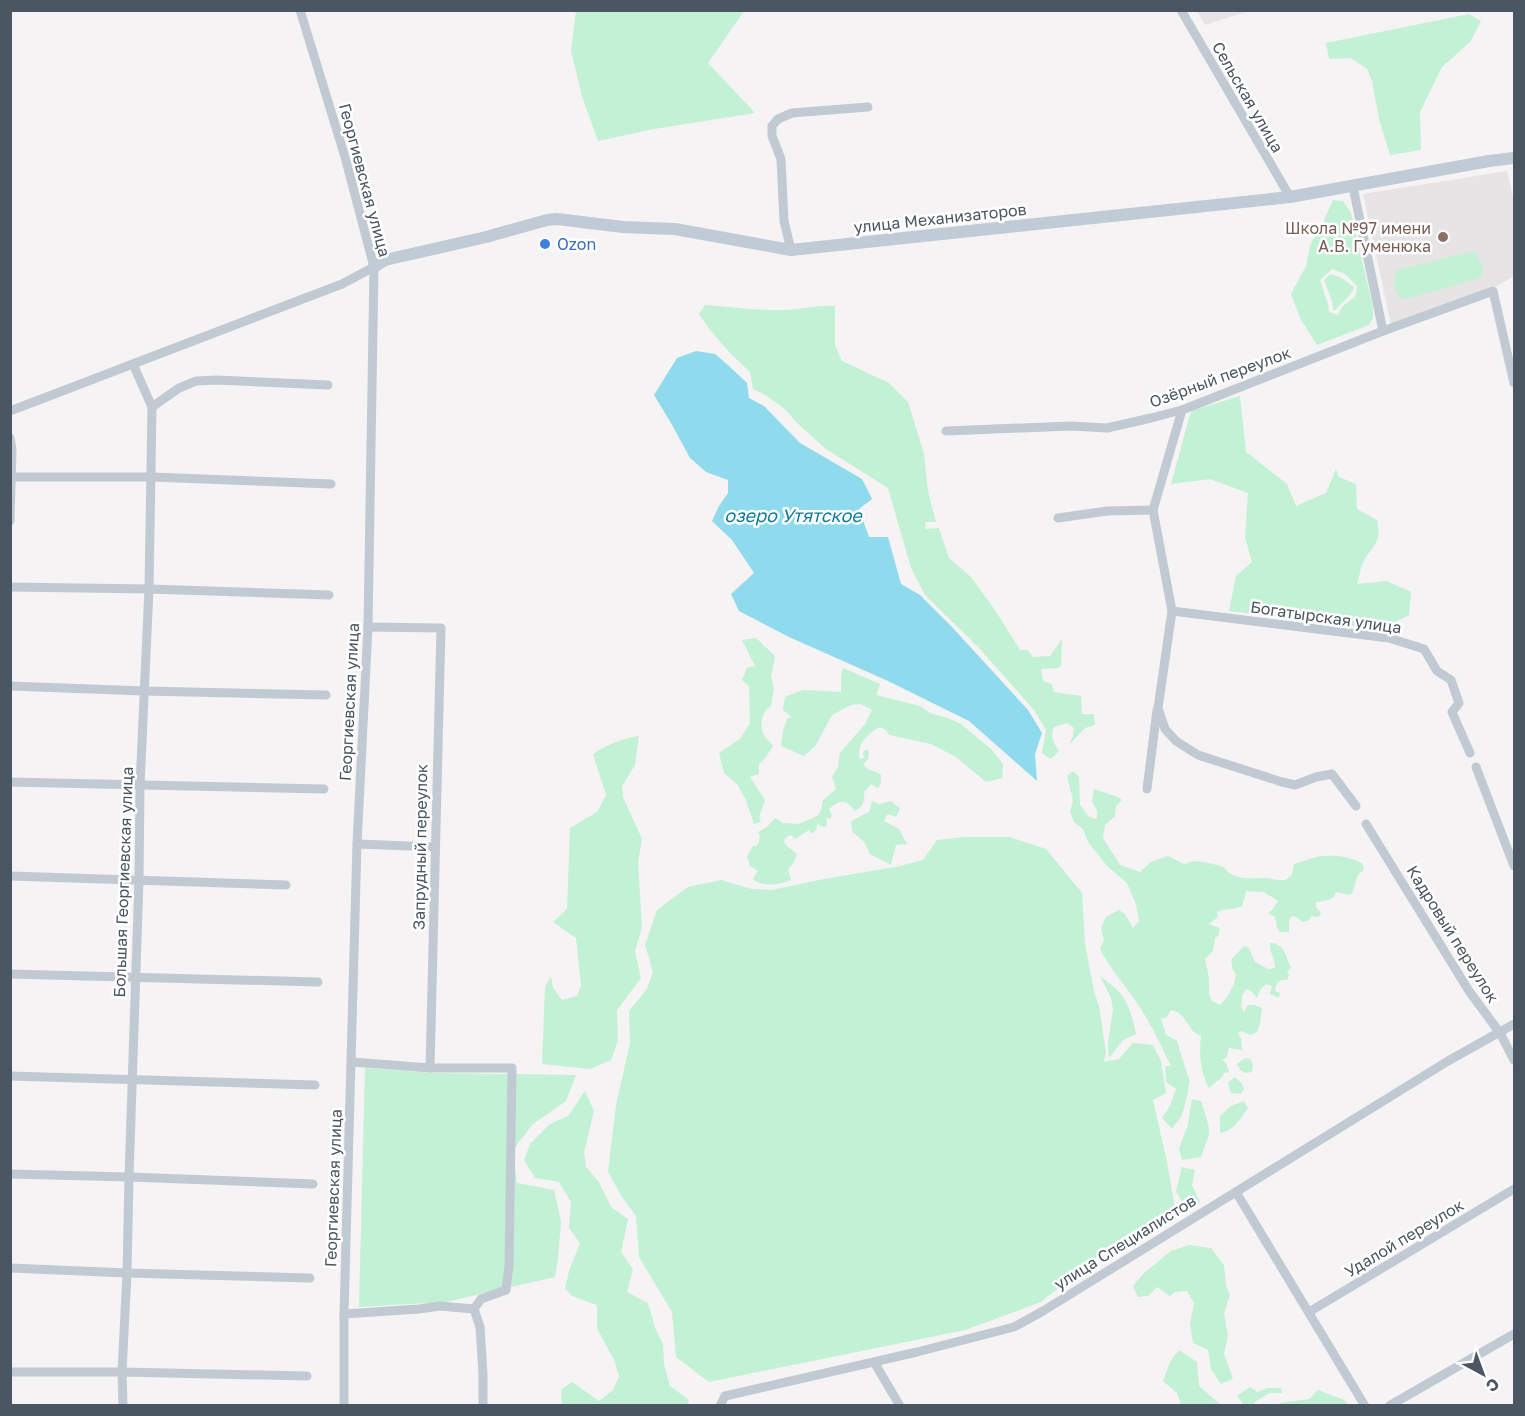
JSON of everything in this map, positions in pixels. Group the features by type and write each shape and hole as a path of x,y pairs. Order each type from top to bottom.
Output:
{"street":[{"name":"Георгиевская улица","path":"300,10 345,158 374,267 368,627 357,844 344,1314 344,1406"},
{"name":"Сельская улица","path":"1181,10 1290,197"},
{"path":"791,250 784,221 781,159 772,136 772,126 778,118 792,113 868,107"},
{"name":"улица Механизаторов","path":"374,267 386,260 557,219 623,227 675,229 791,250 1290,197 1515,158"},
{"path":"1353,187 1383,331"},
{"path":"10,411 342,285 374,267"},
{"name":"Озёрный переулок","path":"946,431 1071,426 1107,428 1151,418 1182,410 1383,331 1493,291 1515,382"},
{"name":"Большая Георгиевская улица","path":"123,1406 122,1372 127,1273 152,407 133,364"},
{"path":"152,407 179,388 196,381 328,385"},
{"path":"1146,789 1172,611 1153,510 1182,410"},
{"path":"10,438 12,449 10,521"},
{"path":"11,477 151,477 332,484"},
{"path":"1058,518 1107,511 1153,510"},
{"path":"10,587 329,595"},
{"name":"Богатырская улица","path":"1172,611 1389,638 1424,649 1437,671 1451,680 1459,703 1452,712 1470,753"},
{"name":"Запрудный переулок","path":"368,627 441,628 430,1068"},
{"path":"10,686 326,695"},
{"path":"1158,708 1165,729 1176,741 1198,755 1295,785 1332,774 1356,806"},
{"path":"1476,767 1515,866"},
{"path":"10,782 324,789"},
{"name":"Кадровый переулок","path":"1366,824 1469,991 1500,1033 1515,1060"},
{"path":"357,844 435,847"},
{"path":"10,876 286,885"},
{"path":"10,974 318,982"},
{"name":"улица Специалистов","path":"720,1406 725,1396 1014,1327 1448,1061 1515,1024"},
{"path":"352,1062 430,1068 512,1068 509,1254 506,1290 481,1299 474,1309"},
{"path":"10,1076 315,1085"},
{"path":"10,1174 313,1184"},
{"name":"Удалой переулок","path":"1309,1312 1515,1189"},
{"path":"1236,1192 1365,1406"},
{"path":"10,1268 310,1278"},
{"path":"344,1314 419,1310 440,1306 474,1309"},
{"path":"474,1309 480,1327 483,1406"},
{"path":"1389,1406 1515,1334"},
{"path":"874,1362 900,1406"},
{"path":"10,1372 307,1376"}],"shaded area":[{"path":"1197,11 1249,11 1205,25"},
{"name":"Школа №97 имени А.В. Гуменюка","path":"1507,171 1514,201 1514,274 1511,278 1497,286 1391,325 1363,194"}],"green space":[{"path":"576,11 744,11 708,63 755,113 654,129 598,141 582,96 571,51"},
{"path":"1469,14 1481,21 1470,42 1442,67 1420,112 1421,150 1390,155 1367,69 1351,58 1329,59 1326,43"},
{"path":"1333,200 1343,201 1351,213 1373,307 1373,318 1369,325 1317,345 1300,318 1291,294 1306,266 1311,243","holes":["1332,269 1345,274 1357,286 1357,290 1355,296 1343,306 1338,315 1329,312 1320,280"]},
{"path":"1474,251 1482,265 1483,275 1477,279 1410,298 1400,298 1394,284 1397,270"},
{"path":"1330,274 1340,277 1354,287 1351,294 1336,310 1333,310 1324,280"},
{"path":"705,305 777,310 835,306 835,345 842,361 889,383 908,402 924,454 928,491 936,522 925,522 926,529 939,528 949,558 971,577 1020,650 1028,650 1033,657 1050,656 1062,639 1061,666 1041,669 1043,681 1052,684 1054,692 1081,696 1082,714 1094,714 1095,725 1085,728 1069,745 1074,728 1067,723 1054,727 1053,739 1059,751 1051,759 1042,753 1046,730 1034,710 980,649 925,595 911,568 888,488 826,449 785,409 753,389 750,372 710,330 699,314"},
{"path":"1240,396 1246,452 1287,484 1296,506 1326,493 1336,469 1339,477 1356,484 1357,509 1377,520 1378,528 1377,540 1362,565 1357,584 1387,581 1411,592 1409,615 1382,629 1229,611 1236,576 1252,562 1245,538 1248,493 1210,479 1171,484 1191,411"},
{"path":"756,638 775,656 771,677 774,689 771,706 765,712 761,725 764,734 773,746 759,764 759,774 750,777 765,800 759,817 761,822 754,824 745,798 737,784 724,773 719,753 740,739 750,723 749,686 742,680 747,668 755,666 742,640"},
{"path":"843,668 880,684 876,695 920,706 930,713 961,724 991,749 1001,761 1002,778 986,782 956,757 931,744 889,735 880,727 864,740 859,754 860,759 864,758 863,752 867,749 868,759 863,765 881,775 878,788 871,784 864,792 862,805 855,811 846,802 840,802 829,809 832,816 829,819 826,818 826,827 820,826 818,822 812,834 809,830 795,839 791,835 785,838 786,845 797,854 788,870 791,880 763,884 753,880 758,871 750,866 747,856 753,846 758,845 760,837 758,832 767,827 775,818 783,823 798,824 818,815 823,800 836,789 832,777 838,767 840,753 865,724 872,710 861,704 851,705 832,715 816,745 804,756 781,746 787,719 792,717 783,710 785,697 803,690 841,692"},
{"path":"639,736 635,765 622,786 623,797 642,839 638,862 642,927 635,951 641,978 617,1010 618,1040 611,1060 590,1069 542,1064 545,987 551,976 553,988 562,1000 577,996 581,985 576,938 553,922 567,909 570,828 597,812 606,795 593,754 615,742"},
{"path":"1073,771 1079,777 1080,805 1089,817 1097,819 1097,810 1092,802 1094,789 1122,800 1116,806 1115,816 1105,825 1103,838 1120,865 1140,872 1151,862 1168,856 1184,864 1193,861 1224,867 1232,875 1248,878 1285,880 1292,875 1294,864 1328,856 1358,861 1362,863 1364,869 1358,875 1350,895 1336,892 1331,899 1316,902 1316,907 1321,913 1318,917 1312,916 1303,922 1292,916 1289,920 1289,932 1280,932 1275,917 1268,913 1278,901 1264,892 1246,891 1242,906 1217,912 1218,917 1209,924 1220,928 1218,936 1215,938 1213,951 1205,959 1209,978 1209,994 1212,1001 1220,1005 1231,991 1236,974 1231,960 1244,946 1249,948 1255,962 1268,969 1275,968 1270,943 1275,943 1284,951 1291,968 1287,972 1289,975 1287,980 1281,980 1276,985 1275,991 1280,993 1279,998 1270,994 1272,986 1266,984 1260,990 1257,998 1246,989 1242,996 1241,1007 1244,1012 1248,1005 1262,1008 1260,1024 1257,1032 1251,1035 1241,1031 1238,1033 1242,1050 1229,1048 1227,1057 1222,1060 1226,1063 1229,1072 1224,1073 1209,1088 1201,1062 1201,1036 1196,1034 1184,1018 1176,1012 1171,1010 1166,1018 1161,1018 1166,1035 1177,1041 1190,1083 1181,1117 1172,1129 1162,1118 1170,1106 1176,1089 1166,1082 1165,1066 1171,1066 1147,1018 1100,949 1104,940 1101,928 1106,917 1119,910 1125,914 1133,928 1139,921 1136,904 1127,883 1107,866 1088,842 1083,829 1074,822 1070,811 1073,801 1067,776"},
{"path":"872,801 879,804 891,801 900,809 896,817 887,814 884,821 899,829 907,844 896,845 891,865 870,854 864,842 852,831 851,821 869,812"},
{"path":"965,837 1010,837 1046,849 1082,893 1085,944 1099,1006 1106,1052 1104,1062 1119,1059 1133,1043 1153,1045 1161,1061 1166,1093 1153,1100 1176,1214 1096,1258 1041,1302 965,1330 709,1382 676,1357 672,1312 639,1257 636,1216 608,1172 616,1105 630,1043 629,1011 647,989 653,972 645,945 657,910 688,887 721,880 752,889 772,890 923,860 937,840"},
{"path":"1100,976 1125,1000 1136,1034 1123,1040 1109,1058 1108,1043 1113,1009 1111,998"},
{"path":"1245,1058 1250,1059 1253,1064 1252,1072 1241,1071 1237,1064"},
{"path":"365,1068 433,1073 576,1075 566,1101 533,1124 513,1150 517,1183 554,1190 561,1221 555,1277 446,1302 359,1307"},
{"path":"1235,1077 1244,1089 1241,1094 1231,1093 1228,1083"},
{"path":"585,1091 594,1111 584,1152 586,1167 599,1182 611,1207 628,1219 621,1252 633,1269 627,1292 648,1303 655,1328 663,1344 664,1364 670,1386 689,1400 688,1405 562,1405 561,1390 572,1382 599,1401 613,1390 619,1377 615,1362 597,1328 597,1305 572,1296 565,1288 580,1243 569,1228 571,1202 559,1182 535,1178 524,1160 530,1144 550,1124 568,1116"},
{"path":"1192,1099 1201,1101 1209,1127 1209,1135 1201,1157 1182,1160 1179,1149 1188,1124"},
{"path":"1244,1101 1248,1108 1239,1120 1229,1130 1220,1133 1220,1116 1231,1106"},
{"path":"1182,1167 1195,1170 1192,1185 1200,1202 1193,1210 1186,1209 1176,1191"},
{"path":"1189,1245 1211,1248 1224,1265 1226,1286 1230,1295 1224,1314 1228,1336 1224,1354 1233,1379 1221,1384 1211,1369 1208,1350 1193,1343 1190,1324 1194,1303 1187,1291 1175,1292 1170,1296 1157,1287 1148,1296 1138,1297 1133,1286 1143,1274 1171,1251"},
{"path":"1179,1350 1197,1362 1199,1386 1221,1405 1181,1405 1177,1393 1163,1381 1171,1360"},
{"path":"1250,1387 1257,1392 1268,1388 1281,1388 1282,1393 1269,1393 1254,1405 1242,1405 1237,1396"},
{"path":"1318,1390 1344,1400 1349,1405 1279,1405 1309,1399"}],"water":[{"name":"озеро Утятское","path":"696,351 715,354 729,366 747,383 749,398 764,406 800,443 862,479 872,499 859,509 869,537 888,537 901,584 920,595 951,626 1028,710 1042,733 1035,754 1037,781 969,721 888,681 789,637 739,611 731,594 754,573 732,540 712,521 728,493 728,480 706,472 690,458 654,395 677,358"}],"place":[{"name":"Школа №97 имени А.В. Гуменюка","path":"1443,237"},
{"name":"Ozon","path":"545,244"}]}
